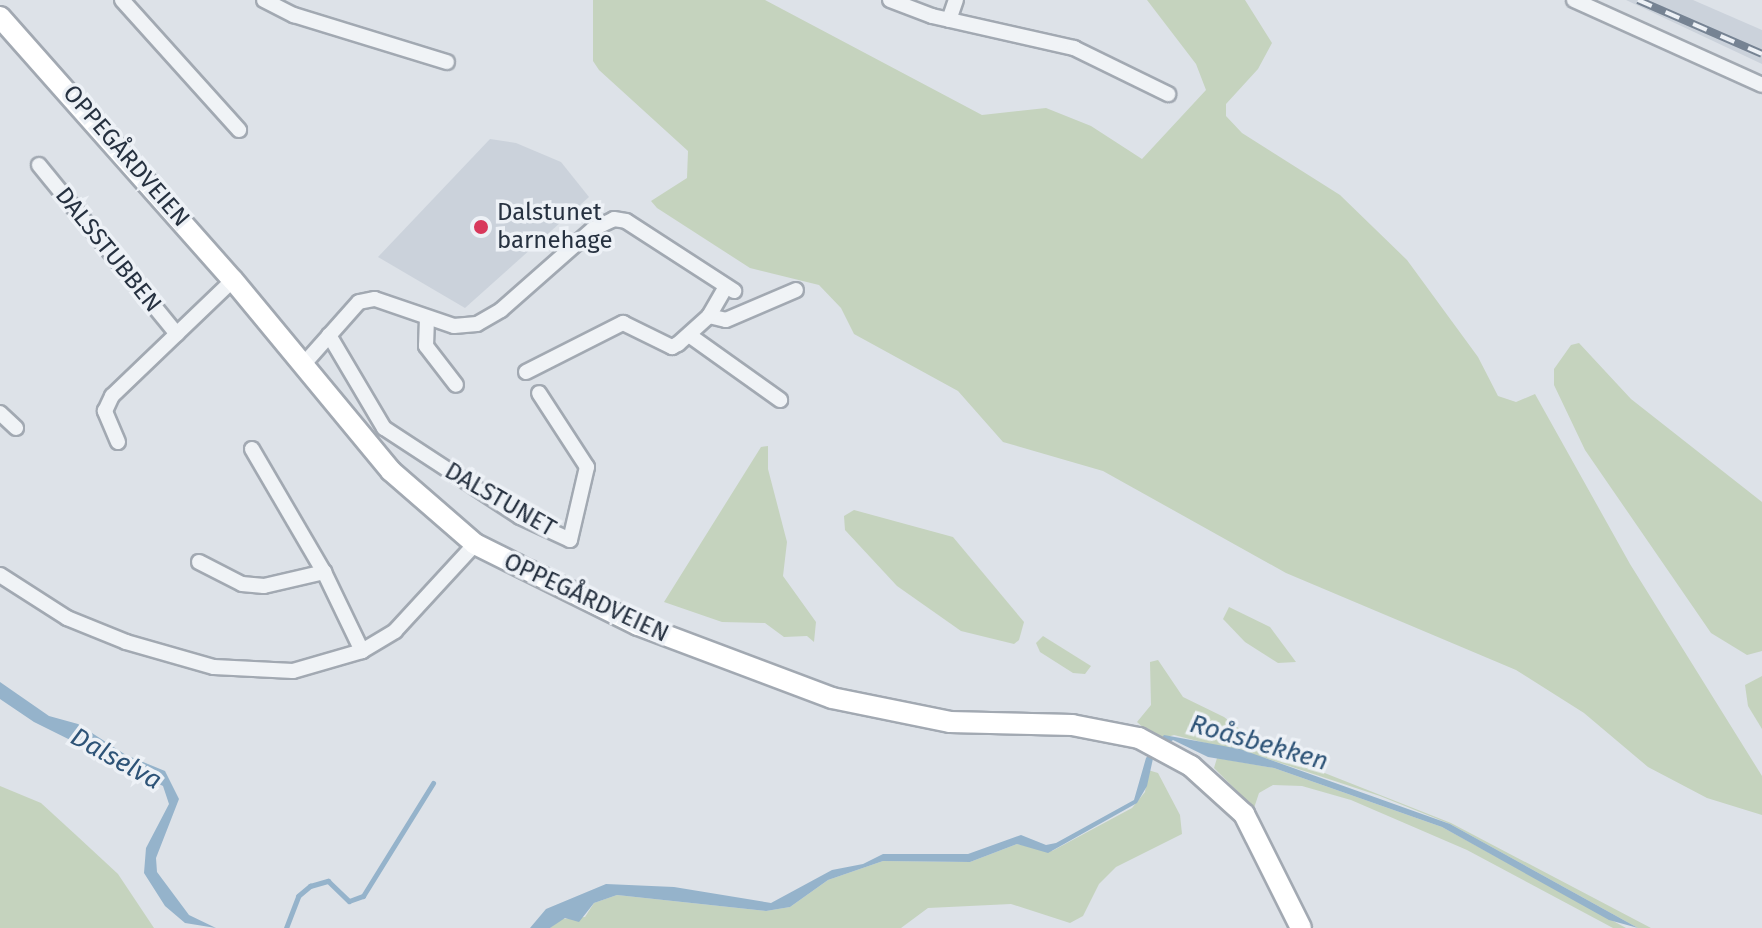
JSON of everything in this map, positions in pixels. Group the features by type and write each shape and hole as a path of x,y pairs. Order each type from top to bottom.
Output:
{"main road":[{"name":"OPPEGÅRDVEIEN","path":"0,17 233,280 391,471 475,544 638,625 832,698 950,722 1072,725 1139,738 1214,785 1244,814 1301,928"}],"street":[{"path":"122,0 239,130"},
{"path":"264,0 294,15 447,62"},
{"path":"890,0 949,20 1074,48 1168,94"},
{"path":"949,20 956,0"},
{"path":"1574,0 1762,85"},
{"name":"DALSSTUBBEN","path":"39,165 177,334"},
{"path":"303,365 359,302 375,299 454,326 489,318 593,229 614,219 626,221 730,288 709,316 672,347 623,323 526,372"},
{"name":"DALSSTUBBEN","path":"118,442 105,411 112,396 233,280"},
{"path":"709,316 726,320 796,290"},
{"path":"427,318 426,346 456,385"},
{"name":"DALSTUNET","path":"329,335 384,428 520,517 570,540 587,467 539,393"},
{"path":"689,335 780,400"},
{"path":"0,413 16,428"},
{"path":"252,449 324,572 362,651"},
{"path":"0,575 67,618 126,642 214,667 293,671 362,651 395,631 475,544"},
{"path":"199,562 242,584 264,586 324,572"}],"shaded area":[{"path":"1626,0 1693,0 1762,30 1762,64"},
{"name":"Dalstunet barnehage","path":"490,139 516,143 561,162 589,197 465,308 378,257"}],"green space":[{"path":"593,0 765,0 982,115 1046,108 1091,126 1142,159 1206,90 1196,64 1147,0 1245,0 1272,43 1258,69 1226,104 1226,116 1242,133 1340,195 1407,260 1478,357 1498,396 1516,402 1535,394 1630,564 1762,776 1762,815 1707,798 1648,767 1584,713 1516,670 1286,573 1103,471 1003,442 958,391 854,334 841,308 819,285 750,268 657,208 651,201 687,178 688,151 599,70 593,61"},
{"path":"1579,343 1631,399 1762,502 1762,651 1747,655 1711,633 1585,450 1554,385 1554,369 1571,345"},
{"path":"768,446 768,469 787,542 783,576 816,622 814,642 807,636 784,637 765,623 722,622 664,602 761,447"},
{"path":"854,510 953,537 1024,622 1019,640 1014,644 961,631 897,586 845,530 844,516"},
{"path":"1229,607 1270,627 1296,662 1278,663 1245,642 1223,619"},
{"path":"1043,636 1091,666 1085,674 1073,673 1040,652 1036,643"},
{"path":"1158,660 1183,697 1224,717 1269,751 1451,823 1651,928 1638,928 1450,824 1380,796 1268,759 1174,735 1157,740 1137,722 1151,705 1150,662"},
{"path":"1762,676 1762,729 1748,706 1745,685"},
{"path":"1217,758 1274,768 1442,827 1626,928 1613,928 1467,850 1351,800 1302,786 1273,785 1259,793 1254,808 1214,768"},
{"path":"1148,770 1158,773 1180,815 1182,834 1116,867 1099,884 1083,916 1070,923 1011,904 928,908 901,928 550,928 561,919 585,917 594,903 617,895 766,911 790,907 828,880 883,861 970,862 1017,844 1052,851 1132,808 1145,792"},
{"path":"0,786 41,803 77,836 118,874 154,928 0,928"}],"water":[{"name":"Dalselva","path":"0,682 49,716 78,724 126,755 165,771 179,799 156,858 157,872 189,915 216,928 185,923 165,906 144,873 146,848 169,804 163,786 34,722 0,699"},
{"path":"1164,735 1240,749 1450,824 1638,928 1609,920 1442,827 1274,768 1208,757 1173,740 1154,754 1147,786 1137,803 1048,853 1017,844 970,862 883,861 828,880 790,907 766,911 617,895 594,903 579,922 565,918 550,928 530,928 546,909 606,884 674,887 771,903 832,870 863,864 883,854 968,854 1021,835 1046,845 1056,843 1134,800 1146,758"}],"waterway":[{"path":"286,928 298,896 310,886 328,881 349,901 363,896 433,783"}],"railway":[{"path":"1638,0 1762,54"}],"place":[{"name":"Dalstunet barnehage","path":"481,227"}],"water label":[{"name":"Roåsbekken","path":"1259,743"}]}
